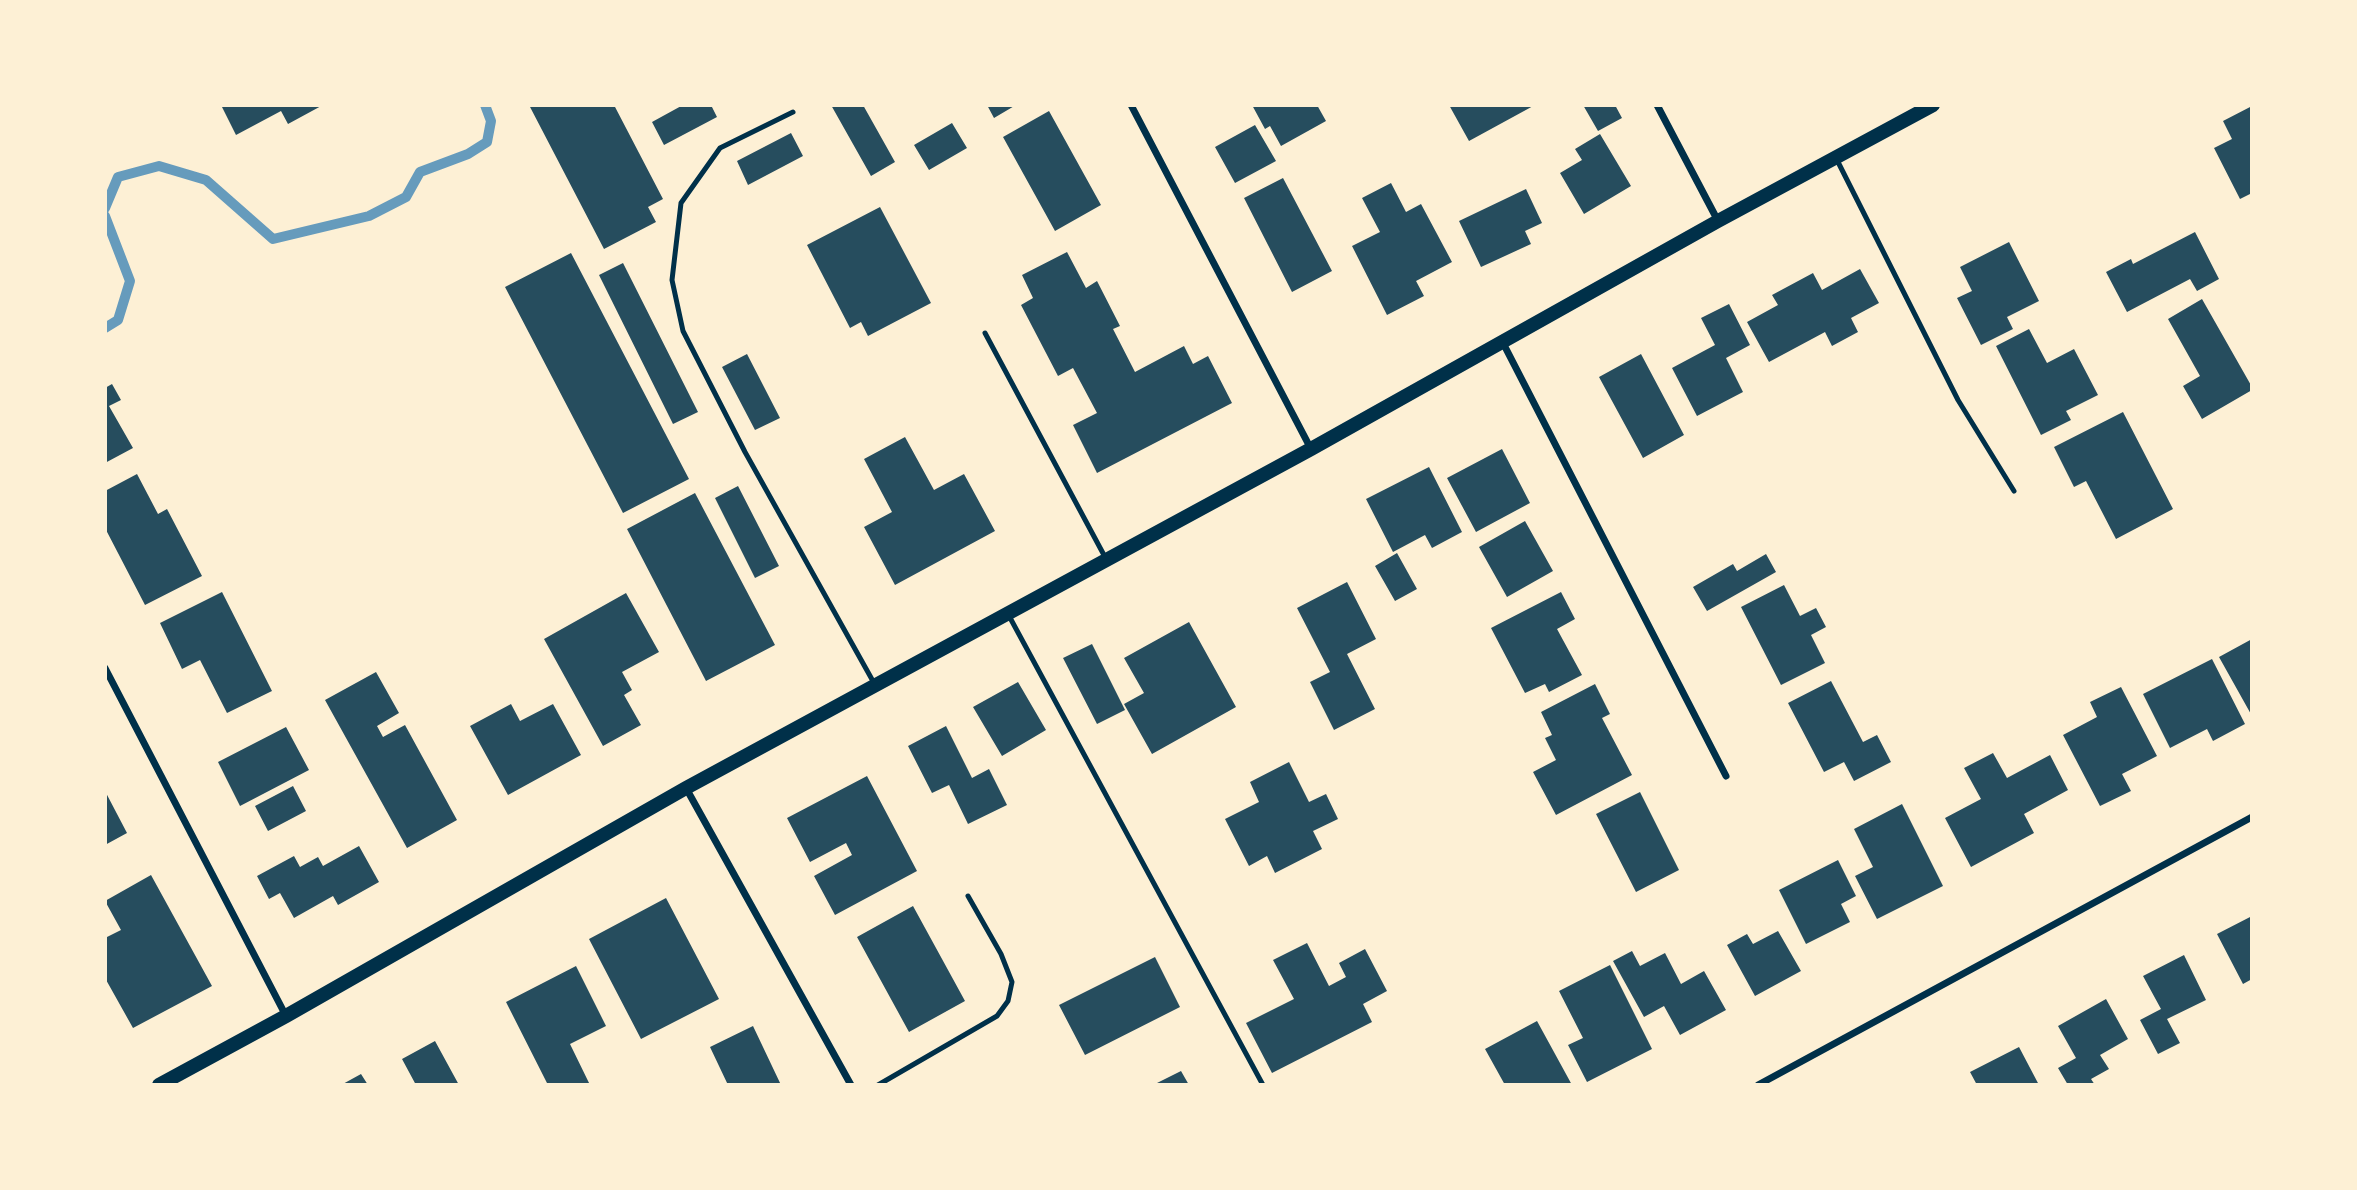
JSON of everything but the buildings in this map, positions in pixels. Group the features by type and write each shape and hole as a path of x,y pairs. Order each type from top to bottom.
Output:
{"main road":[{"path":"159,1085 286,1016 686,788 1311,449 1718,221 1933,105"}],"street":[{"path":"1131,105 1311,449"},
{"path":"1657,105 1718,221"},
{"path":"1502,341 1726,776"},
{"path":"105,668 286,1016"},
{"path":"686,788 851,1085"},
{"path":"1758,1085 2252,817"}],"lane":[{"path":"793,112 720,148 712,159 681,203 672,280 683,331 689,343 745,452 876,686"},
{"path":"1836,157 1958,400 2014,491"},
{"path":"985,333 1107,560"},
{"path":"1008,614 1263,1085"},
{"path":"878,1085 997,1016 1008,1001 1012,982 1001,954 968,895"}],"waterway":[{"path":"105,208 118,177 159,166 206,180 273,239 369,216 406,197 420,172 468,154 487,142 491,121 485,105"},
{"path":"105,216 130,281 118,320 105,328"}]}
